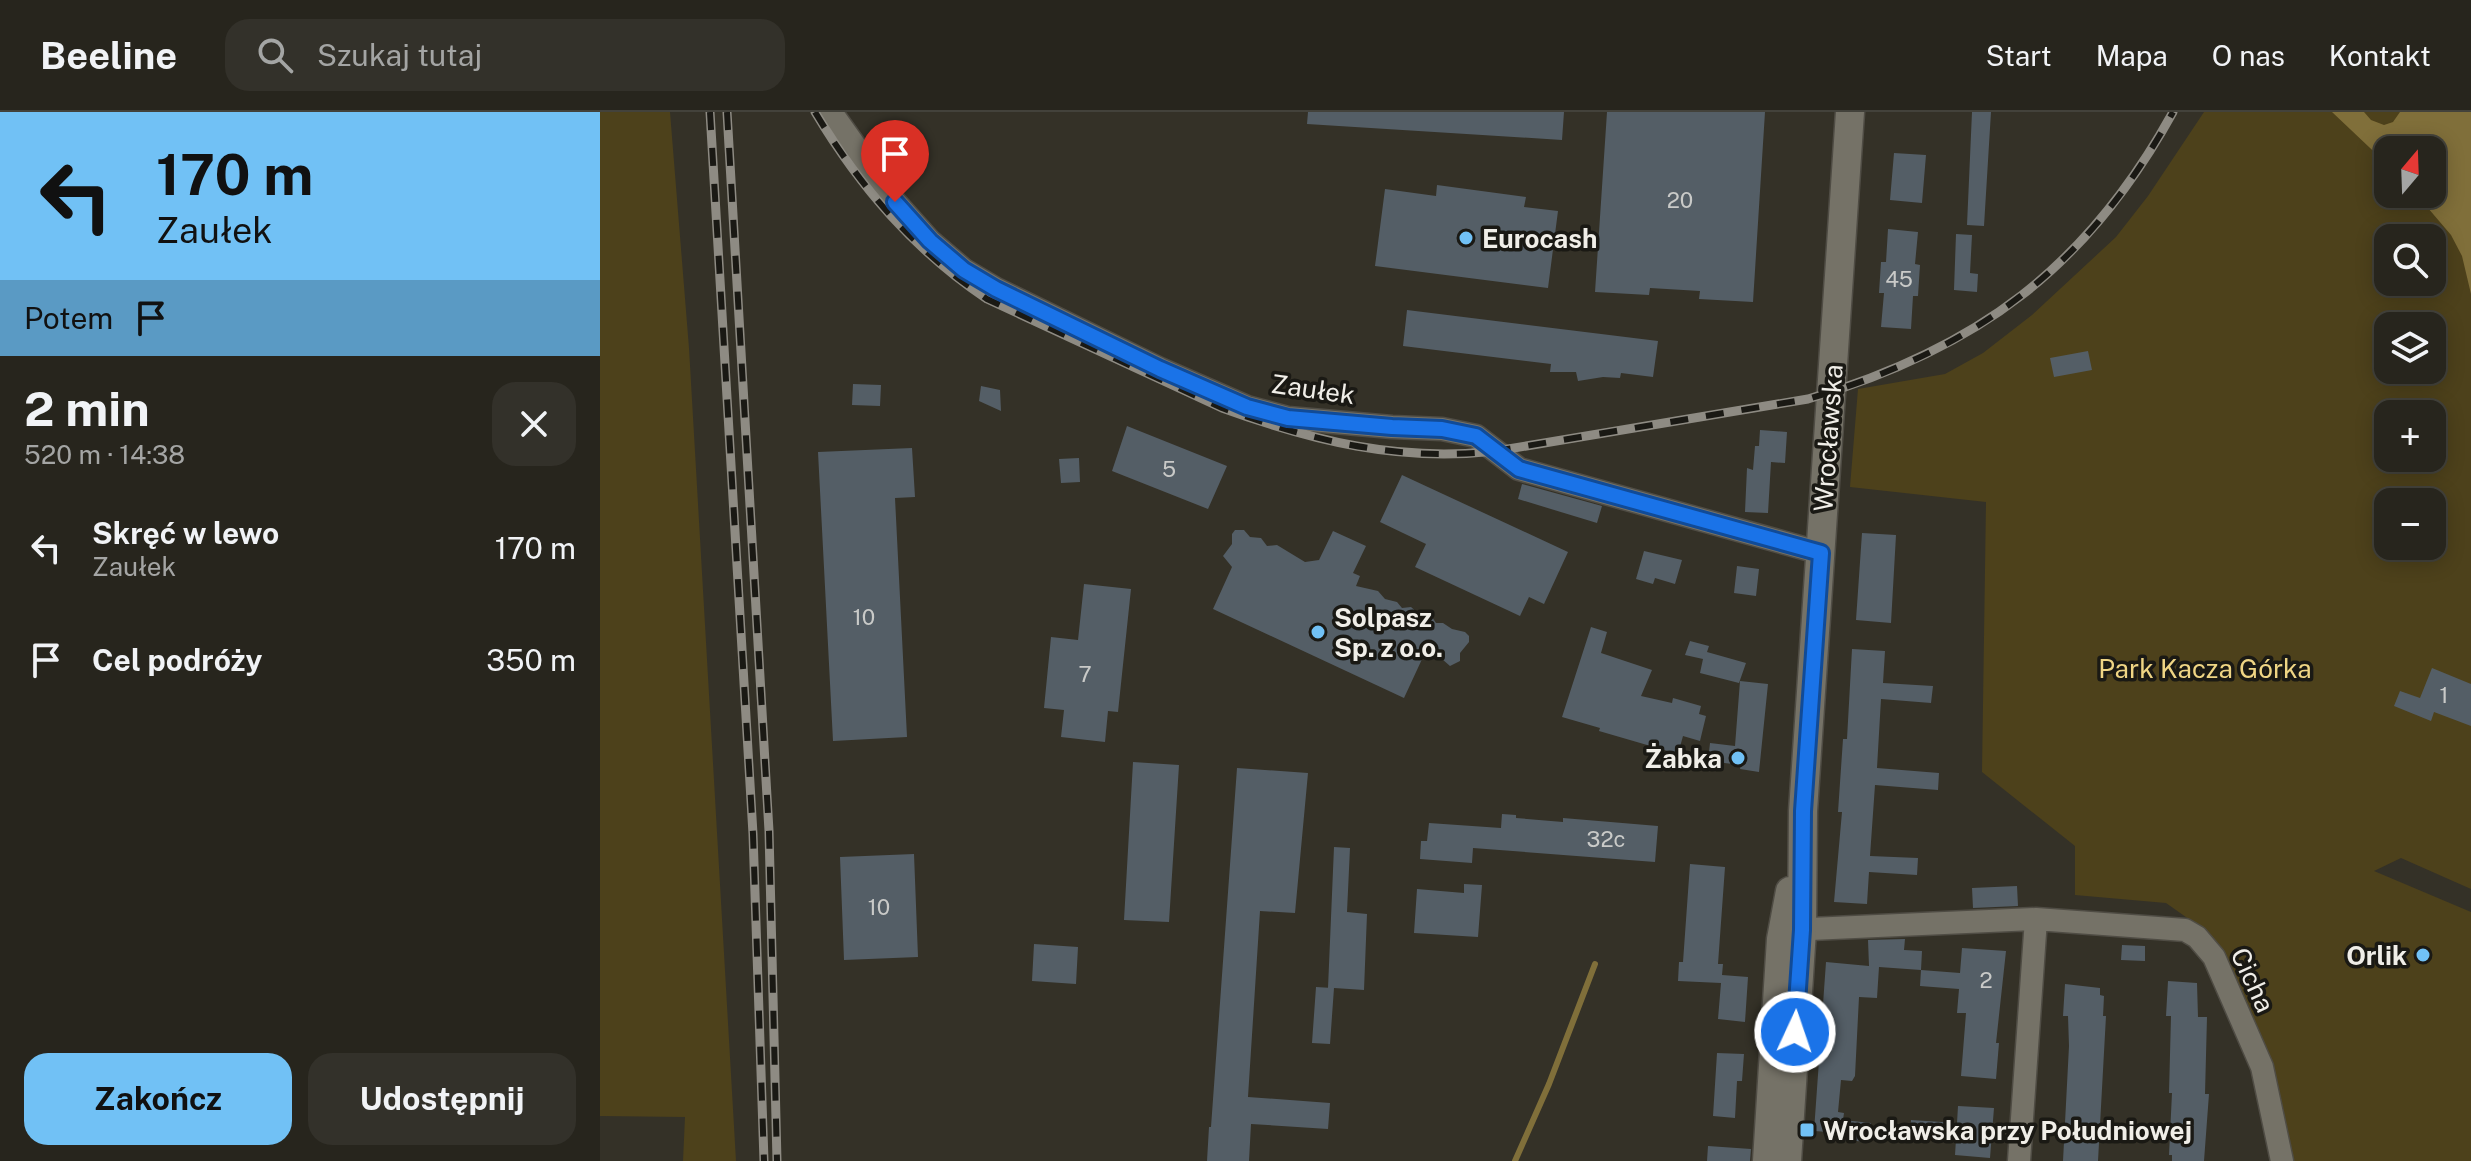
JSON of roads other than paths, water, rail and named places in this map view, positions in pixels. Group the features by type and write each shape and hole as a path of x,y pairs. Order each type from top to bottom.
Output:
{"street":[{"name":"Zaułek","path":"831,112 895,202 930,241 964,270 996,289 1160,369 1247,407 1288,418 1442,429 1476,436 1519,469 1821,553"},
{"name":"Wrocławska","path":"1767,1161 1803,811 1850,112"},
{"name":"Cicha","path":"1792,930 2036,919 2185,930 2197,937 2214,957 2262,1067 2282,1161"},
{"path":"2019,1161 2036,919"},
{"name":"Wrocławska","path":"1787,1161 1792,930"}],"waterway":[{"path":"1515,1161 1549,1084 1595,964"}],"railway":[{"path":"710,112 753,834 764,1161"},
{"path":"727,112 769,831 777,1161"},
{"path":"815,112 832,140 890,215 936,260 987,299 1222,408 1323,439 1425,454 1496,451 1808,399 1869,379 1924,355 1975,327 2022,295 2064,258 2103,216 2140,167 2173,112"}],"place":[{"name":"Eurocash","path":"1466,238"},
{"name":"Solpasz Sp. z o.o.","path":"1318,632"},
{"name":"Żabka","path":"1738,758"},
{"name":"Orlik","path":"2423,955"},
{"name":"Wrocławska przy Południowej","path":"1807,1130"}],"park label":[{"name":"Park Kacza Górka","path":"2205,668"}]}
